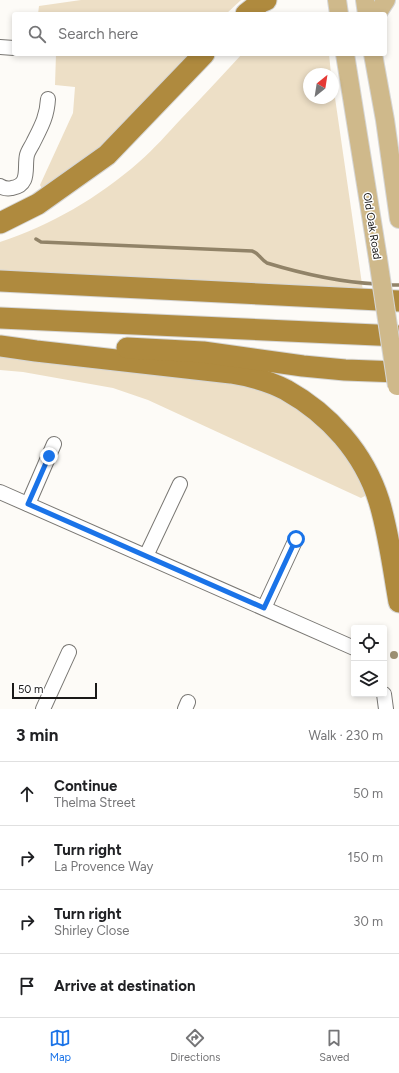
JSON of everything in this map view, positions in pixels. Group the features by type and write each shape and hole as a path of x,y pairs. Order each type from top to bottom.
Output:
{"highway":[{"path":"249,12 266,0"},
{"path":"0,223 38,204 107,155 202,56"},
{"path":"0,281 399,300"},
{"path":"0,318 399,336"},
{"path":"0,345 30,344 203,352 302,366 345,370 398,385"},
{"path":"0,345 36,352 249,376 285,390 304,402 320,413 346,439 369,475 379,500 399,602"}],"main road":[{"path":"337,0 339,12"},
{"path":"365,0 366,12"},
{"path":"378,12 386,0"},
{"name":"Old Oak Road","path":"345,56 398,385"},
{"path":"373,56 386,120 399,220"}],"street":[{"path":"0,47 12,48"},
{"path":"0,186 12,188 20,185 24,179 26,175 27,154 44,119 48,99"},
{"path":"28,504 54,444"},
{"path":"146,556 180,484"},
{"path":"0,492 351,647"},
{"path":"264,608 296,539"},
{"path":"43,709 69,652"},
{"path":"384,697 386,709"}],"shaded area":[{"path":"81,0 241,0 228,12 38,12 39,6"},
{"path":"56,56 187,56 98,151 43,191 40,185 73,113 75,87 55,85"},
{"path":"240,56 329,56 330,68 303,68 303,104 336,104 363,291 0,273 0,242 56,219 90,199 139,162"},
{"path":"0,356 233,380 284,398 336,439 369,494 361,498 148,400 113,388 23,372 0,370"}],"waterway":[{"path":"36,239 41,242 252,251 267,263 294,271 321,277 377,284"},
{"path":"387,285 399,285"}],"route":[{"path":"49,456 28,504 264,608 296,539"}]}
